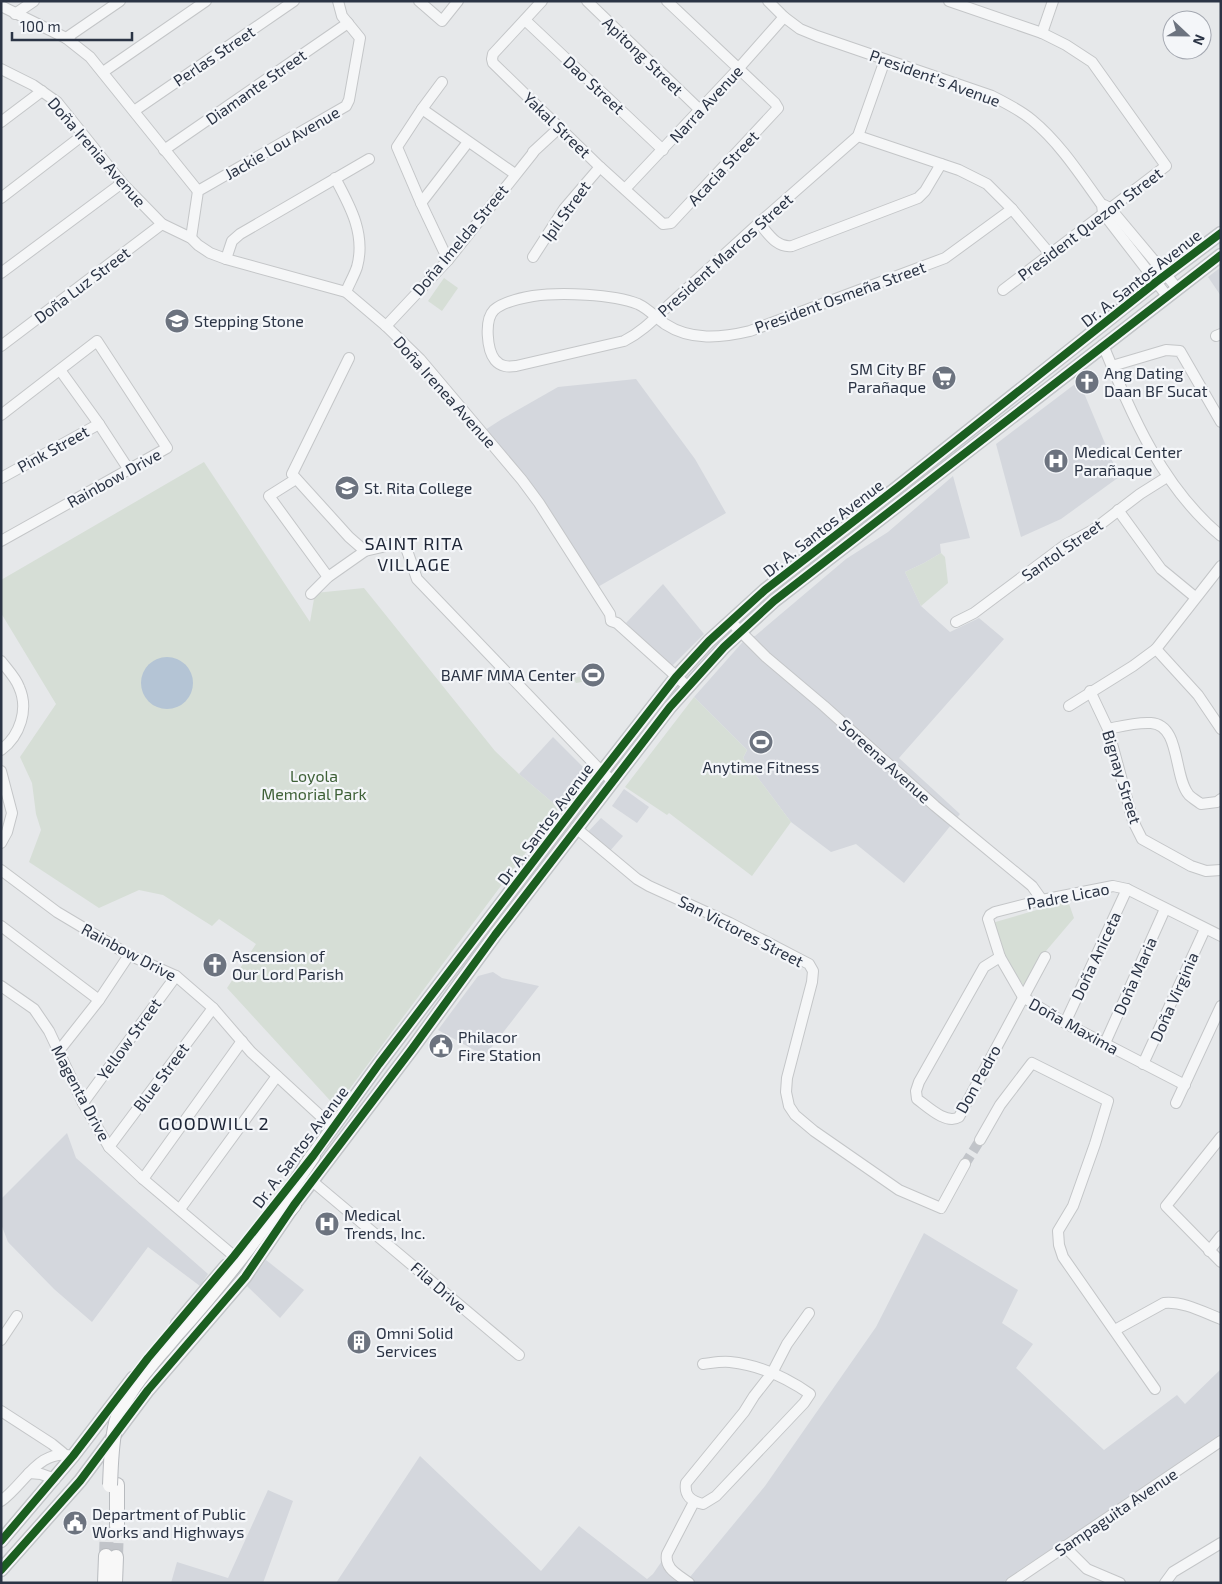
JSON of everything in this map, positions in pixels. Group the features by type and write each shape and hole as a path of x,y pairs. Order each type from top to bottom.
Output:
{"highway":[{"path":"112,1526 111,1451 117,1421 131,1391 211,1296 279,1208 313,1156"},
{"path":"177,1337 294,1205"},
{"path":"105,1583 111,1556 115,1583"}],"main road":[{"name":"Dr. A. Santos Avenue","path":"4,1562 80,1481 148,1390 245,1277 294,1205 485,948 489,931 602,772 676,677 730,620 765,590 1161,278 1221,233"},
{"name":"Dr. A. Santos Avenue","path":"1,1541 54,1479 68,1455 234,1256 313,1156 474,940 489,931 576,828 687,686 740,631 774,601 1221,255"},
{"path":"474,940 485,948"}],"street":[{"path":"15,14 34,1"},
{"path":"66,38 120,1"},
{"path":"103,72 206,1"},
{"name":"Perlas Street","path":"134,111 294,1"},
{"name":"Jackie Lou Avenue","path":"198,191 346,106 349,100 360,38 342,16 338,1"},
{"path":"419,1 442,21 458,1"},
{"path":"525,20 542,1"},
{"name":"Apitong Street","path":"586,1 700,110"},
{"name":"Acacia Street","path":"625,189 663,224 671,223 778,108 775,103 667,1"},
{"name":"President's Avenue","path":"768,1 784,17 800,29 992,96 1015,108 1048,135 1172,292"},
{"name":"President Quezon Street","path":"949,1 1042,33 1066,44 1092,62 1166,166 1105,209 1003,290"},
{"path":"1042,33 1053,1"},
{"path":"1,6 66,38 90,57 103,72 198,191 191,238"},
{"name":"Narra Avenue","path":"625,189 738,69 784,17"},
{"name":"Yakal Street","path":"525,20 494,54 492,58 493,63 625,189"},
{"name":"Dao Street","path":"525,20 662,150"},
{"name":"Diamante Street","path":"164,150 348,23"},
{"name":"President Marcos Street","path":"502,365 516,366 624,341 636,335 858,136 885,60"},
{"name":"Doña Irenia Avenue","path":"1,70 19,77 42,90 57,102 122,183 162,224 191,238"},
{"path":"442,82 397,147 448,260"},
{"path":"1,122 42,90"},
{"path":"422,109 515,174"},
{"name":"Doña Imelda Street","path":"386,326 448,260 533,152 559,128"},
{"path":"1,198 83,135"},
{"path":"858,136 974,176 987,184 1012,209 1050,254"},
{"path":"421,203 468,142"},
{"path":"226,259 232,242 240,234 369,158"},
{"path":"759,223 776,243 792,246 918,198 925,191 941,164"},
{"name":"Ipil Street","path":"533,256 573,198 600,167"},
{"path":"335,178 353,211 358,228 357,266 346,292"},
{"path":"1,273 122,183"},
{"name":"President Osmeña Street","path":"502,365 492,355 487,328 490,315 494,310 511,302 548,294 580,295 630,302 640,305 673,328 694,335 717,338 750,331 945,258 1012,209"},
{"name":"Doña Luz Street","path":"1,346 162,224"},
{"name":"Doña Irenea Avenue","path":"191,238 198,245 226,259 346,292 386,326 420,360 522,480 539,503 610,614 611,621 617,623 687,686"},
{"name":"Rainbow Drive","path":"1,540 166,448 97,341 60,370"},
{"path":"1103,345 1136,421 1167,477 1203,521 1221,536"},
{"path":"1112,366 1166,350 1180,351 1221,422"},
{"path":"328,577 269,496 294,476 349,358"},
{"path":"1,415 60,370"},
{"name":"Pink Street","path":"1,478 99,424 60,370"},
{"path":"99,424 129,470"},
{"path":"294,476 349,537 365,551"},
{"name":"Santol Street","path":"956,622 974,612 1065,545 1092,530 1167,477"},
{"path":"1118,510 1161,569 1195,598"},
{"path":"310,594 328,577 365,551 404,542 417,580 602,772 613,781"},
{"path":"1069,706 1156,649 1221,566"},
{"name":"Soreena Avenue","path":"730,620 766,657 824,706 935,806 1032,886 1042,900"},
{"path":"1156,649 1198,695 1221,729"},
{"path":"1,661 19,686 24,702 19,730 8,745 1,750"},
{"name":"Bignay Street","path":"1090,691 1108,729 1133,821 1142,839 1191,866 1206,871 1221,870"},
{"path":"1108,729 1145,723 1153,723 1163,727 1169,734 1183,786 1189,796 1201,804 1217,802 1221,799"},
{"path":"1,771 12,813 7,832 1,843"},
{"name":"San Victores Street","path":"576,828 649,886 809,964 813,971 812,982 786,1078 789,1106 795,1115 814,1131 899,1190 941,1208 966,1164"},
{"name":"Rainbow Drive","path":"1,870 57,912 129,955 176,976 214,1008 251,1052 326,1121 332,1129"},
{"name":"Padre Licao","path":"995,912 1042,900 1113,886 1127,889 1221,936"},
{"name":"Doña Aniceta","path":"1065,1023 1127,889"},
{"name":"Doña Maria","path":"1105,1043 1165,909"},
{"name":"Doña Maxima","path":"995,912 988,919 1000,957 1023,997 1065,1023 1184,1085"},
{"path":"1,926 99,1000"},
{"name":"Doña Virginia","path":"1144,1064 1205,929"},
{"path":"58,1052 99,1000 129,955"},
{"name":"Don Pedro","path":"1000,957 984,967 919,1082 916,1099 946,1119 959,1117 1046,957"},
{"name":"Yellow Street","path":"83,1103 176,976"},
{"name":"Magenta Drive","path":"1,986 34,1009 49,1031 83,1103 109,1147 142,1179 234,1256"},
{"path":"1176,1103 1221,1006"},
{"name":"Blue Street","path":"109,1147 214,1008"},
{"path":"142,1179 242,1041"},
{"path":"980,1140 1000,1105 1032,1063 1108,1101 1095,1144 1072,1206 1058,1230 1059,1244 1063,1257 1155,1389"},
{"path":"180,1209 276,1076"},
{"path":"1221,1137 1166,1206 1221,1262"},
{"name":"Fila Drive","path":"312,1181 519,1355"},
{"path":"1209,1251 1221,1236"},
{"path":"1115,1330 1164,1303 1172,1302 1221,1319"},
{"path":"703,1364 729,1362 772,1373 797,1385 810,1394 750,1463 716,1496 702,1504 694,1502 687,1496 686,1483 744,1412 772,1373 791,1338 809,1313"},
{"path":"1,1340 17,1316"},
{"path":"1,1411 68,1455"},
{"name":"Sampaguita Avenue","path":"1011,1583 1221,1442"},
{"path":"1,1501 36,1465 68,1455"},
{"path":"29,1473 41,1474 54,1479"},
{"path":"690,1583 667,1566 665,1561 694,1502"},
{"path":"1165,1583 1173,1572 1221,1542"},
{"path":"1064,1546 1087,1569 1120,1583"}],"shaded area":[{"path":"1221,267 1221,296 1208,277"},
{"path":"636,379 695,459 726,513 596,588 485,430 558,387"},
{"name":"Medical Center Parañaque","path":"1079,381 1119,477 1061,519 1021,537 996,444"},
{"path":"953,476 970,538 940,544 941,553 905,572 921,606 950,632 979,618 1004,639 899,758 960,814 904,883 856,844 831,852 791,822 743,758 747,750 694,697 748,636 755,636 846,559 888,532"},
{"path":"663,584 704,634 670,668 626,623"},
{"path":"553,737 593,777 559,808 519,774"},
{"path":"624,789 649,807 637,823 612,806"},
{"path":"601,818 623,836 609,852 586,834"},
{"path":"493,972 502,978 539,986 485,1056 438,1030 478,976"},
{"path":"67,1133 76,1158 208,1274 200,1286 148,1247 92,1322 54,1289 8,1242 1,1224 1,1199"},
{"path":"924,1233 1018,1290 1002,1323 1033,1344 1016,1368 1104,1450 1177,1395 1185,1404 1221,1369 1221,1437 1002,1583 336,1583 420,1456 541,1571 579,1526 647,1579 653,1574 664,1558 690,1577 765,1486 876,1327"},
{"path":"266,1260 304,1290 280,1318 247,1286"},
{"path":"268,1490 293,1501 263,1583 171,1583 177,1562 228,1578"}],"green space":[{"path":"444,278 458,288 442,311 428,301"},
{"name":"Loyola Memorial Park","path":"204,462 310,622 315,593 364,588 495,751 559,808 336,1107 227,988 256,944 219,919 212,926 163,895 139,890 99,908 29,862 41,830 36,814 32,783 20,757 56,704 1,613 1,580"},
{"path":"941,553 945,557 948,583 921,606 905,572"},
{"name":"BAMF MMA Center","path":"600,667 603,678 576,683 573,678 596,673 596,668"},
{"path":"694,697 747,750 743,758 791,822 752,876 669,813 667,815 625,787"},
{"path":"1068,901 1074,918 1046,951 1025,987 1003,958 992,923"}],"water":[{"path":"162,657 172,657 186,664 193,678 193,688 186,702 172,709 162,709 152,705 145,698 141,688 141,678 145,668 152,661"}],"tunnel":[{"path":"965,1164 980,1140"},
{"path":"106,1556 107,1526"},
{"path":"116,1557 117,1526"}],"cycle path":[{"path":"1,1541 73,1456 148,1358 234,1256 313,1156 379,1064 580,800 676,677 709,641 765,590 1221,233"},
{"path":"1,1570 80,1481 148,1390 245,1277 294,1205 495,935 670,707 724,647 774,601 1221,255"}],"place":[{"name":"Stepping Stone","path":"177,321"},
{"name":"SM City BF Parañaque","path":"944,378"},
{"name":"Ang Dating Daan BF Sucat","path":"1087,382"},
{"name":"Medical Center Parañaque","path":"1056,461"},
{"name":"St. Rita College","path":"347,488"},
{"name":"BAMF MMA Center","path":"593,675"},
{"name":"Anytime Fitness","path":"761,742"},
{"name":"Ascension of Our Lord Parish","path":"215,965"},
{"name":"Philacor Fire Station","path":"441,1046"},
{"name":"Medical Trends, Inc.","path":"327,1224"},
{"name":"Omni Solid Services","path":"359,1342"},
{"name":"Department of Public Works and Highways","path":"75,1523"}],"district":[{"name":"SAINT RITA VILLAGE","path":"414,554"},
{"name":"GOODWILL 2","path":"214,1124"}]}
